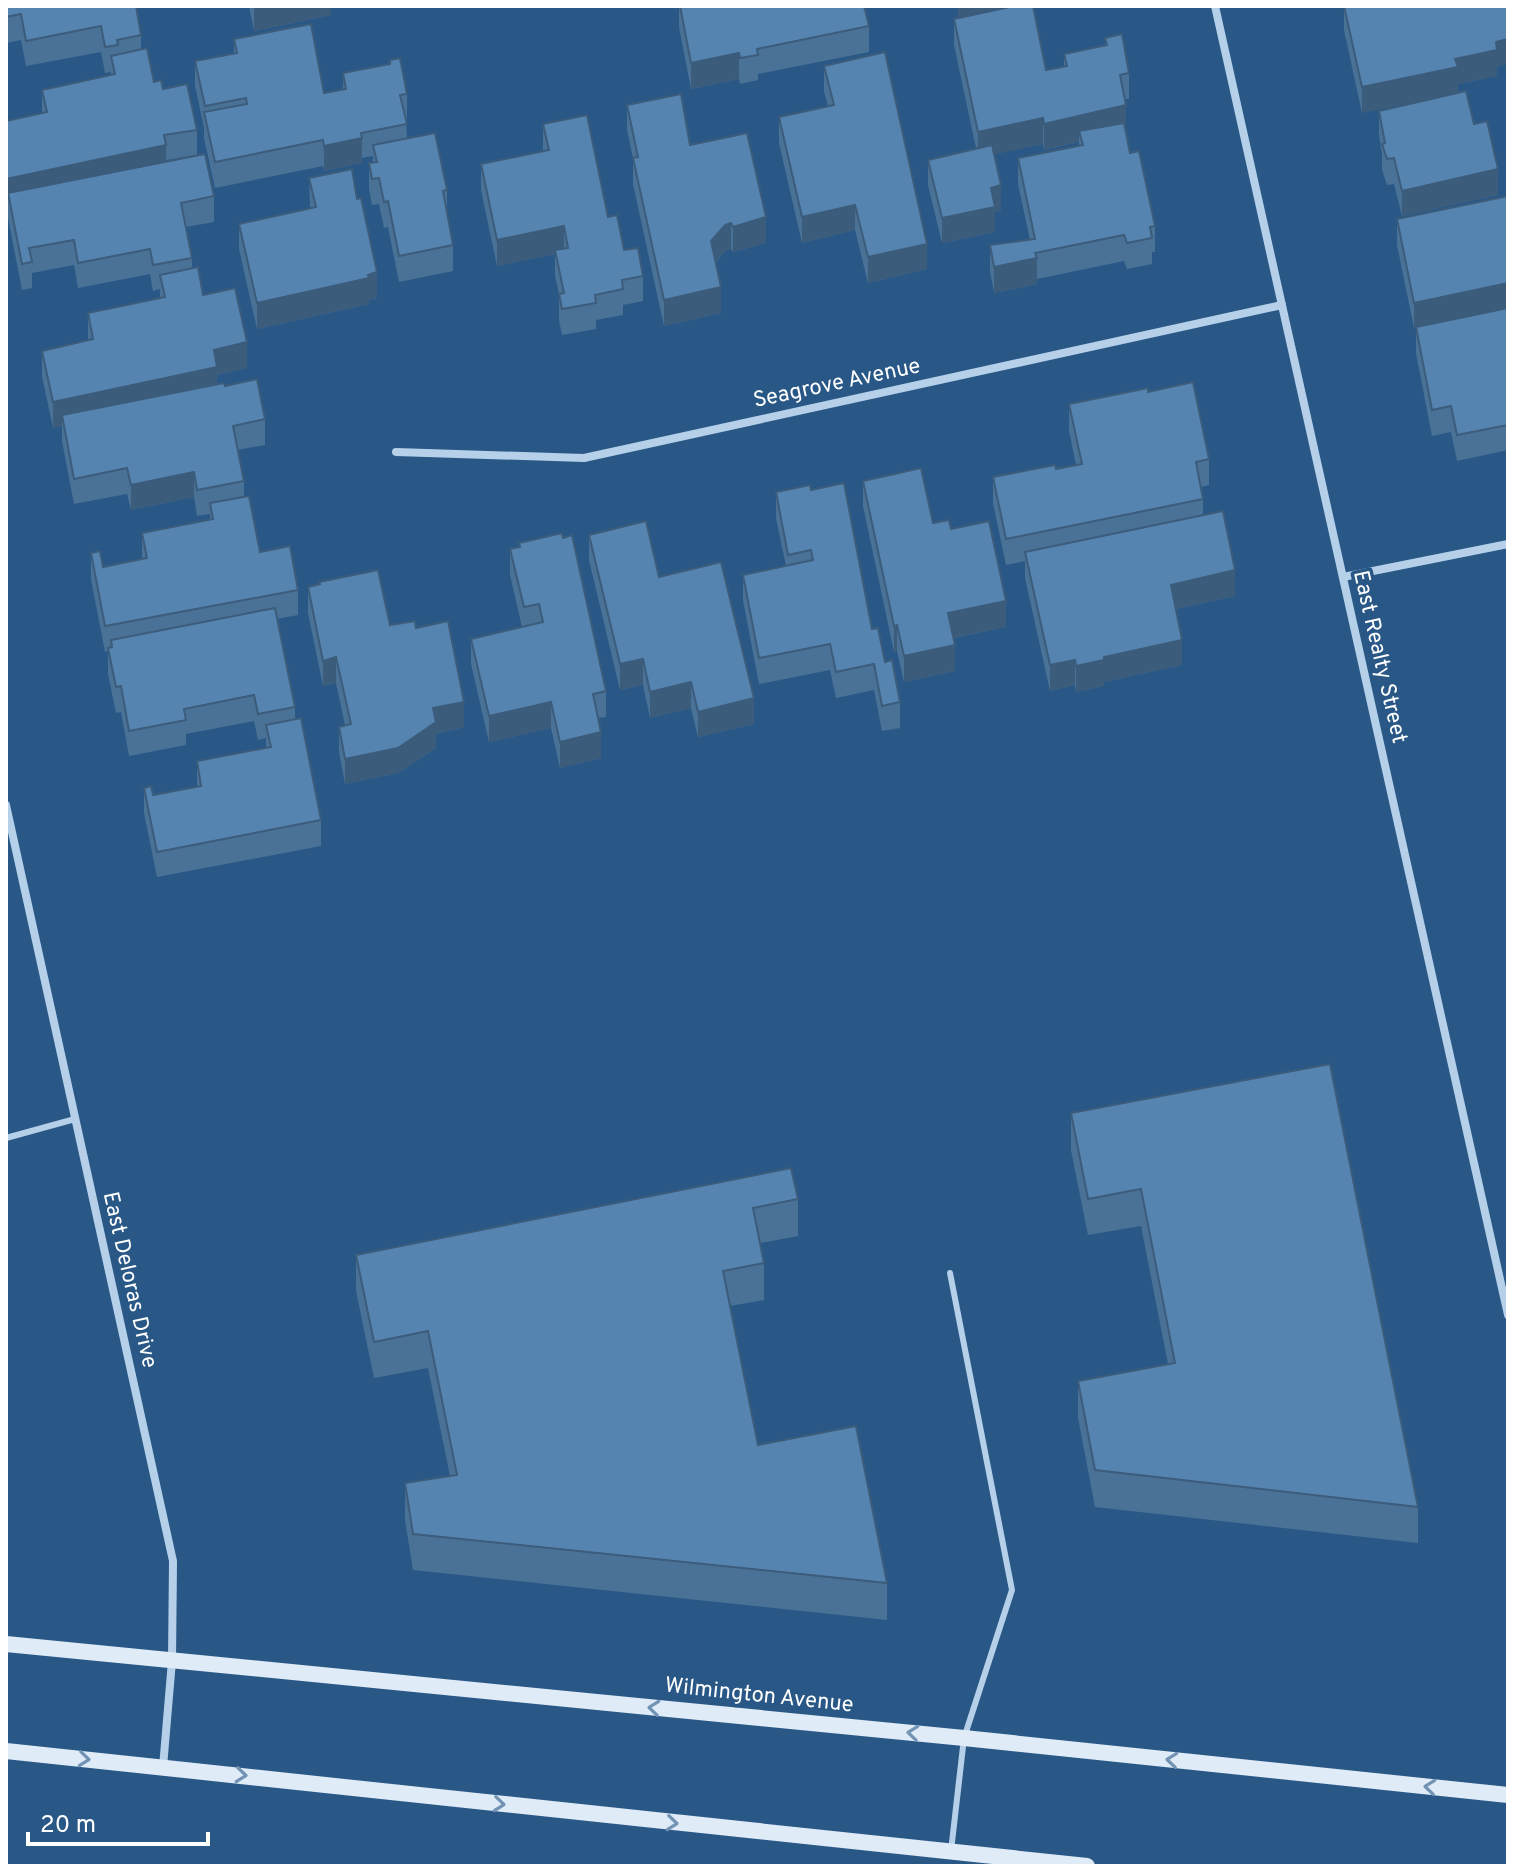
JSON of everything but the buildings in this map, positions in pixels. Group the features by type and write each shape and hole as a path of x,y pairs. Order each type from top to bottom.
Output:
{"main road":[{"name":"Wilmington Avenue","path":"6,1644 1508,1795"},
{"path":"6,1751 1087,1866"}],"street":[{"name":"East Realty Street","path":"1215,6 1508,1315"},
{"name":"Seagrove Avenue","path":"396,452 584,458 1282,305"},
{"path":"1343,577 1508,544"},
{"name":"East Deloras Drive","path":"6,805 173,1561 172,1661 163,1767"}],"lane":[{"path":"6,1138 75,1119"},
{"path":"950,1273 1012,1590 964,1738 951,1851"}]}
